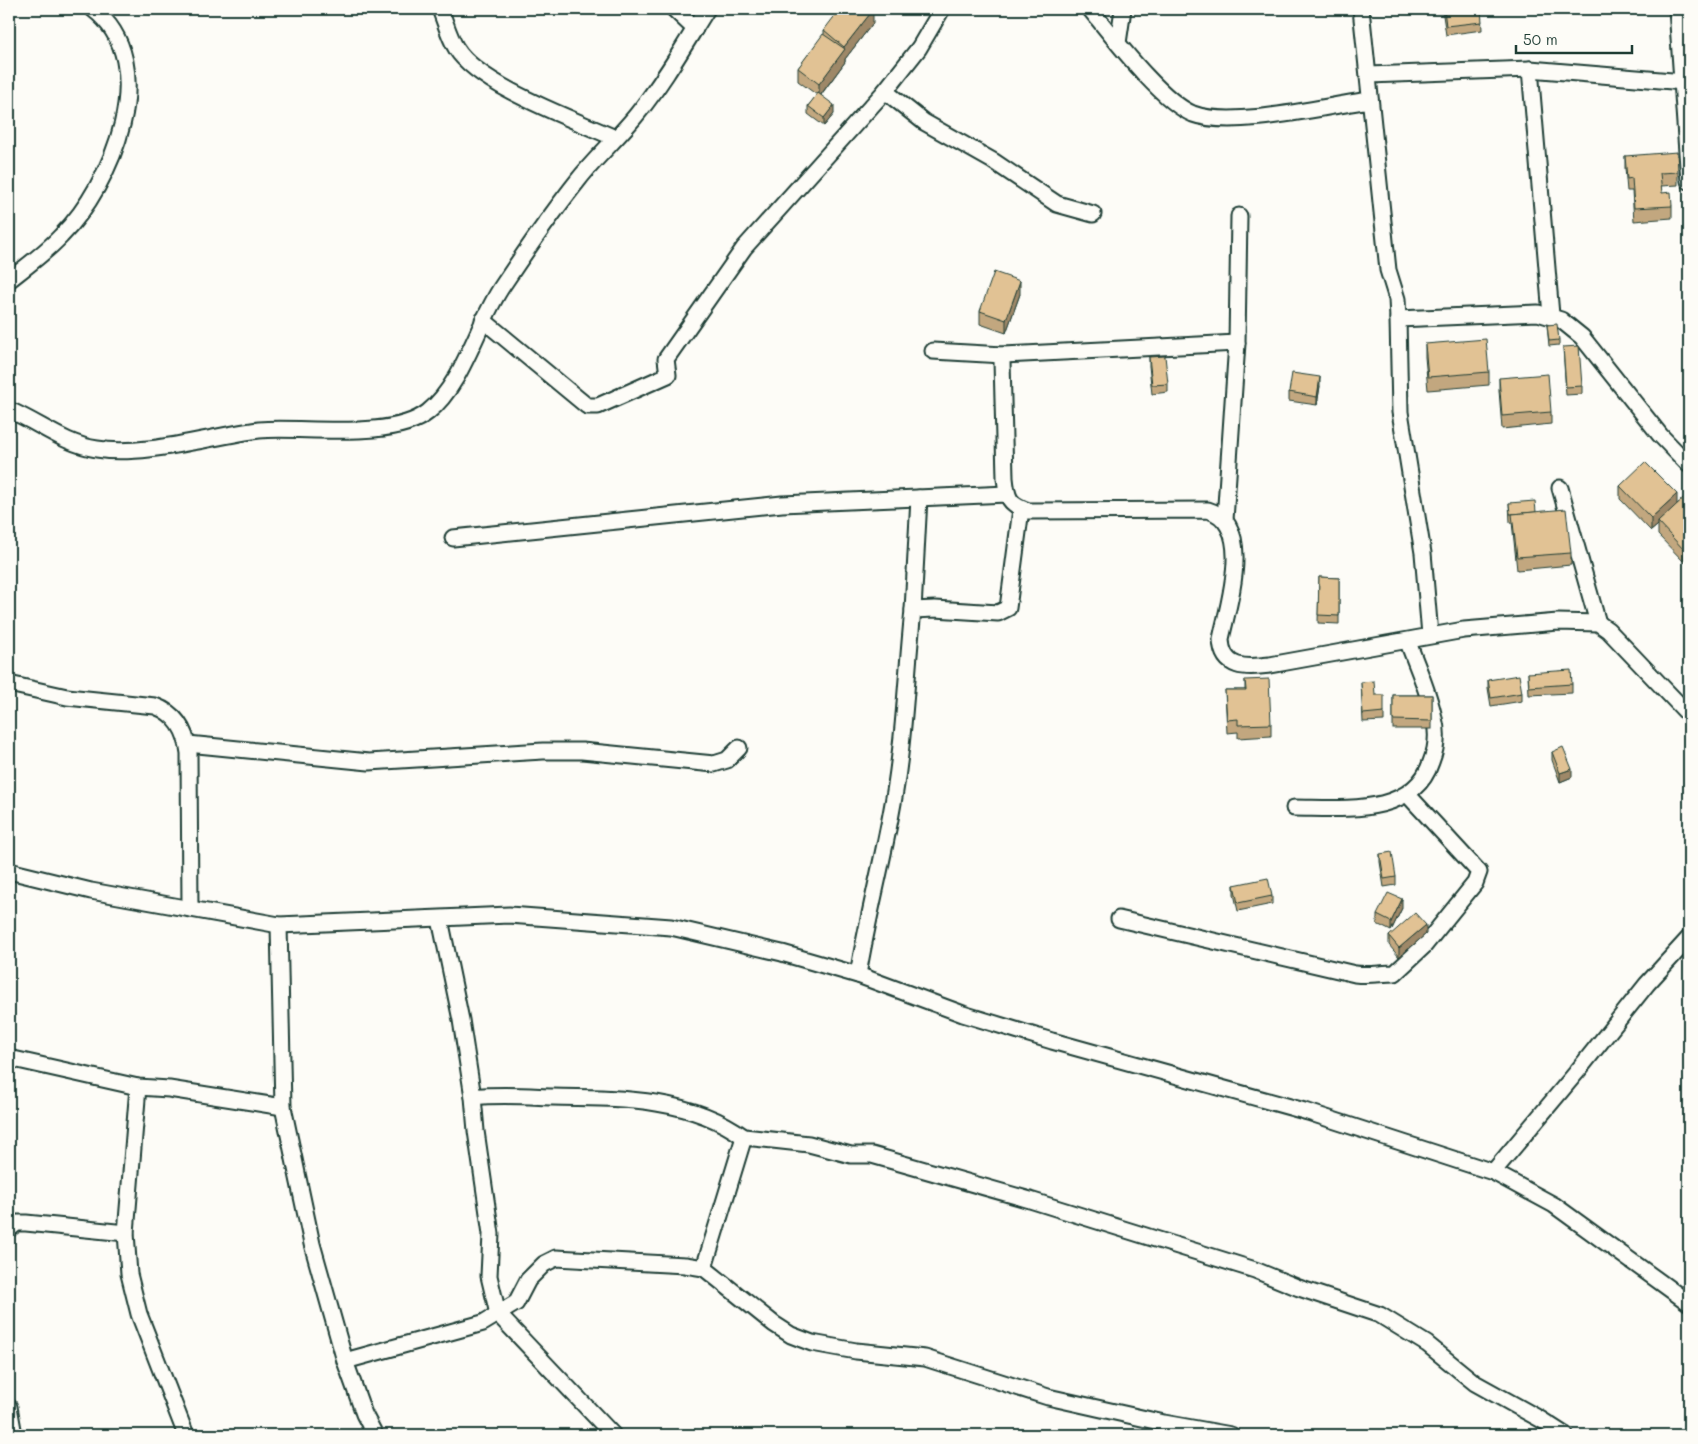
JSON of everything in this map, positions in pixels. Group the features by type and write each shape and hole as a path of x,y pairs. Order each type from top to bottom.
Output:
{"street":[{"path":"9,280 62,236 86,205 101,179 125,112 128,75 122,48 114,30 93,9"},
{"path":"440,9 456,48 470,65 494,83 615,138"},
{"path":"674,9 695,29"},
{"path":"9,410 24,416 52,434 71,443 99,450 131,450 261,430 347,431 402,424 426,413 439,400 458,372 483,320 503,285 574,186 637,114 707,9"},
{"path":"483,320 587,406 598,406 668,374 666,359 744,248 885,90 918,48 942,9"},
{"path":"1090,9 1138,66 1169,98 1192,113 1216,120 1245,119 1370,100"},
{"path":"1118,43 1123,9"},
{"path":"1360,9 1369,75 1388,270 1397,299 1400,412 1423,554 1430,635"},
{"path":"1677,9 1684,82 1689,181"},
{"path":"1369,75 1530,69 1684,82"},
{"path":"1530,69 1551,315"},
{"path":"885,90 924,122 993,161 1057,204 1093,214"},
{"path":"1225,520 1237,343 1240,216"},
{"path":"1398,319 1522,313 1551,315 1570,326 1582,338 1660,435 1689,466"},
{"path":"934,351 1003,355 1237,343"},
{"path":"1003,355 1007,494 1015,507 1029,511 1208,510 1218,513 1231,529 1234,542 1234,578 1220,639 1221,648 1232,662 1250,668 1408,642 1430,635 1558,622 1598,622"},
{"path":"1560,488 1598,622 1608,630 1689,715"},
{"path":"453,538 782,504 1007,494"},
{"path":"858,975 870,906 891,814 899,758 913,610 919,498"},
{"path":"913,610 935,609 998,613 1008,608 1021,509"},
{"path":"1294,808 1354,808 1392,801 1408,795 1422,783 1428,772 1437,739 1434,718 1408,642"},
{"path":"9,684 67,697 155,706 166,710 177,721 186,734 188,744 191,809 190,909"},
{"path":"188,744 369,762 562,751 626,754 714,764 727,760 739,748"},
{"path":"1119,919 1355,974 1367,976 1376,973 1395,973 1424,946 1475,883 1479,872 1408,795"},
{"path":"9,871 90,892 279,925 440,920 509,915 671,927 782,953 858,975 963,1014 1052,1041 1308,1112 1493,1172 1554,1205 1689,1303"},
{"path":"440,920 461,1020 473,1097 476,1131 492,1234 488,1276 498,1314 613,1435"},
{"path":"279,925 283,1107 312,1244 346,1361 364,1414 375,1435"},
{"path":"1493,1172 1647,984 1689,938"},
{"path":"9,1058 138,1087 168,1089 283,1107"},
{"path":"138,1087 126,1234 129,1274 139,1314 186,1435"},
{"path":"473,1097 513,1094 579,1096 656,1103 696,1112 728,1124 744,1137 809,1144 851,1155 872,1155 899,1162 1255,1270 1299,1288 1380,1315 1428,1344 1475,1383 1565,1435"},
{"path":"704,1268 744,1137"},
{"path":"9,1229 17,1223 26,1223 126,1234"},
{"path":"346,1361 458,1332 483,1323 516,1303 528,1280 544,1264 556,1258 668,1263 704,1268 774,1324 791,1335 812,1343 856,1351 925,1358 1048,1397 1162,1429 1231,1435"},
{"path":"9,1407 14,1435"}],"building":[{"path":"840,9 873,10 844,47 824,30"},
{"path":"1444,9 1481,9 1482,22 1446,26"},
{"path":"823,34 845,49 819,84 798,68"},
{"path":"818,93 834,105 824,118 808,106"},
{"path":"1677,152 1678,172 1660,173 1662,193 1671,192 1672,206 1634,208 1632,178 1627,179 1625,156"},
{"path":"994,272 1020,281 1006,320 980,311"},
{"path":"1557,324 1559,340 1549,341 1547,325"},
{"path":"1486,339 1489,372 1428,377 1425,344"},
{"path":"1579,346 1582,386 1566,387 1563,347"},
{"path":"1165,356 1168,384 1152,385 1149,357"},
{"path":"1292,373 1320,377 1317,397 1289,392"},
{"path":"1548,374 1551,412 1502,416 1499,378"},
{"path":"1645,462 1677,494 1651,518 1620,486"},
{"path":"1688,494 1689,547 1685,551 1658,522"},
{"path":"1535,501 1536,512 1510,514 1509,503"},
{"path":"1566,509 1571,553 1517,557 1512,514"},
{"path":"1319,577 1339,578 1339,616 1318,615"},
{"path":"1571,670 1572,684 1529,687 1528,673"},
{"path":"1519,675 1522,693 1491,698 1488,680"},
{"path":"1269,679 1271,724 1238,725 1238,719 1227,720 1225,690 1246,690 1245,680"},
{"path":"1374,681 1375,695 1384,695 1384,712 1363,714 1361,682"},
{"path":"1393,695 1432,695 1432,721 1393,720"},
{"path":"1563,747 1572,769 1560,773 1552,752"},
{"path":"1392,852 1396,877 1384,879 1380,854"},
{"path":"1268,878 1272,896 1238,903 1234,885"},
{"path":"1388,893 1402,899 1391,922 1377,915"},
{"path":"1415,913 1426,925 1399,948 1389,936"}]}
